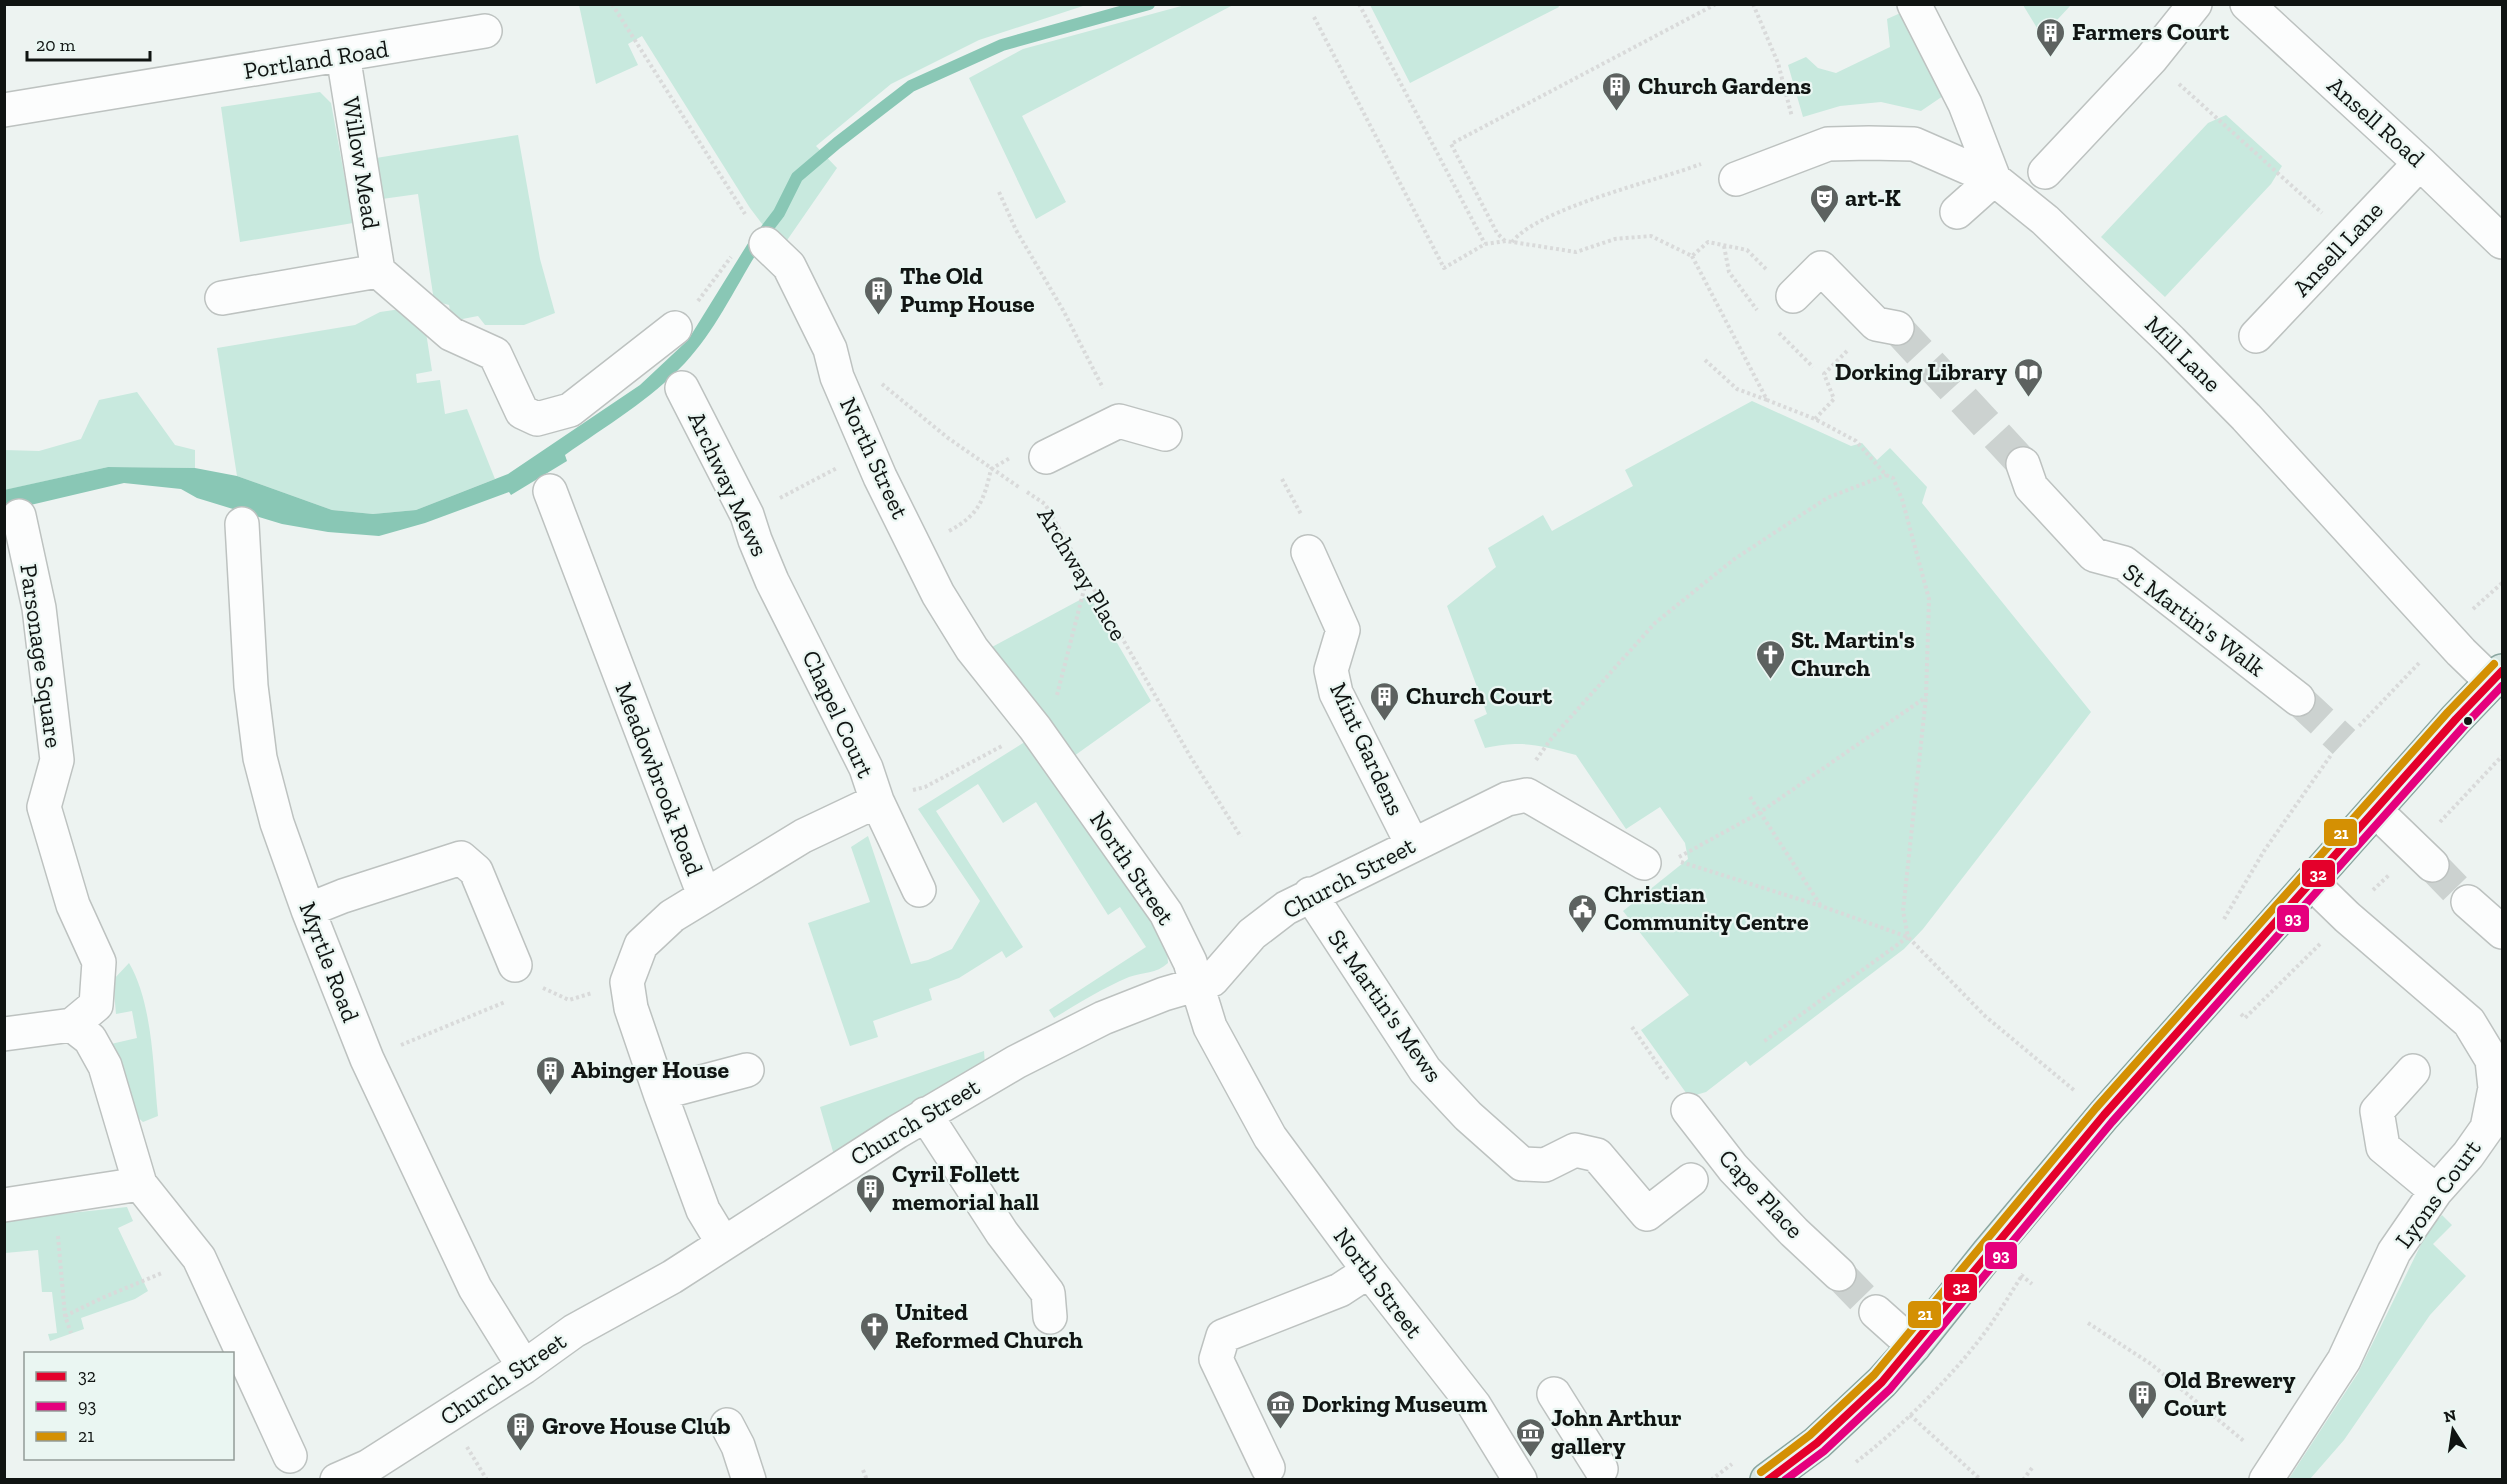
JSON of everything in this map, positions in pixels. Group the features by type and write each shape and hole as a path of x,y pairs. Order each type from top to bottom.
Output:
{"main road":[{"path":"1767,1479 1817,1443 1882,1382 2104,1114 2456,719 2497,677"}],"street":[{"path":"1914,4 1965,104 1994,179"},
{"path":"2045,172 2151,59 2195,4"},
{"name":"Ansell Road","path":"2247,4 2420,163 2502,242"},
{"name":"Portland Road","path":"4,110 484,31"},
{"name":"Willow Mead","path":"343,55 378,271"},
{"path":"1736,179 1828,144 1869,143 1914,144 1994,179"},
{"name":"Ansell Lane","path":"2256,336 2420,163"},
{"path":"1956,212 1994,179"},
{"name":"Mill Lane","path":"1994,179 2045,220 2171,341 2262,434 2461,652 2497,677"},
{"name":"North Street","path":"766,244 789,266 830,349 837,376 869,450 938,594 972,649 1035,728 1166,913 1190,963 1210,1027 1270,1137 1368,1271 1474,1405 1520,1479"},
{"path":"1793,296 1821,268 1886,326"},
{"path":"222,298 378,271 452,334 495,354 522,412 537,419 570,410 675,328"},
{"name":"Archway Mews","path":"682,388 747,515 754,540 772,581"},
{"path":"1046,457 1119,421 1165,434"},
{"name":"St Martin's Walk","path":"2024,464 2031,487 2094,555 2124,563 2298,699"},
{"name":"Meadowbrook Road","path":"550,491 704,895 672,916 642,945 627,982"},
{"name":"Parsonage Square","path":"19,516 39,608 57,760 44,807 73,905 99,962 96,1005 72,1025"},
{"name":"Myrtle Road","path":"242,524 251,686 260,758 277,823 308,910 367,1059 475,1288 524,1367"},
{"name":"Mint Gardens","path":"1308,552 1343,630 1331,670 1336,693 1412,844"},
{"name":"Chapel Court","path":"704,895 803,836 877,801 866,768 772,581"},
{"path":"1517,797 1658,861"},
{"name":"Church Street","path":"337,1479 369,1466 524,1367 574,1331 672,1277 926,1114 1016,1062 1103,1018 1164,994 1212,980 1252,934 1286,908 1412,844 1517,797"},
{"path":"877,801 919,890"},
{"path":"2375,810 2432,865"},
{"path":"308,910 343,896 461,858 476,871 515,965"},
{"name":"Lyons Court","path":"2271,1473 2344,1360 2394,1252 2436,1191 2468,1155 2487,1128 2499,1088 2492,1060 2469,1022 2347,917 2311,882"},
{"name":"St Martin's Mews","path":"1310,894 1425,1070 1468,1116 1522,1164 1545,1165 1575,1150 1597,1155 1647,1214 1691,1180"},
{"path":"2468,902 2502,932"},
{"path":"627,982 631,1008 703,1210 723,1243"},
{"path":"4,1034 72,1025 90,1039 105,1066 140,1184 199,1258 290,1456"},
{"path":"660,1093 747,1070"},
{"path":"2413,1071 2377,1112 2384,1147 2436,1191"},
{"name":"Cape Place","path":"1688,1110 1733,1168 1794,1232 1839,1274"},
{"path":"926,1114 1002,1233 1048,1293 1050,1317"},
{"path":"4,1205 140,1184"},
{"path":"1268,1468 1216,1359 1223,1336 1340,1290 1368,1271"},
{"path":"1876,1312 1914,1346"},
{"path":"1554,1394 1601,1469"},
{"path":"728,1425 749,1479"}],"path":[{"path":"612,4 747,217"},
{"path":"1359,4 1485,244"},
{"path":"1506,241 1497,233 1451,144 1716,4"},
{"path":"1753,4 1778,63 1795,128"},
{"path":"1314,17 1444,268 1485,244 1506,241 1576,252 1614,239 1651,236 1692,256 1767,400"},
{"path":"2151,59 2349,238"},
{"path":"1512,242 1520,232 1563,210 1704,163"},
{"path":"999,192 1016,230 1063,310 1119,421"},
{"path":"1692,256 1708,242 1747,250 1763,266"},
{"path":"675,328 734,253"},
{"path":"1815,419 1834,399 1824,374 1886,326"},
{"name":"Archway Place","path":"830,349 865,370 948,438 1045,504 1191,756 1241,837"},
{"path":"1705,360 1737,389 1815,419 1856,441 1886,475 1893,478 1902,499 1929,599 1926,697 1903,910 1908,937"},
{"path":"747,515 869,450"},
{"path":"917,549 964,523 984,500 991,469 1008,459 1046,457"},
{"path":"1517,797 1536,759 1655,623 1733,560 1827,498 1886,475"},
{"path":"877,801 925,787 1050,719 1087,578"},
{"path":"1658,861 1759,813 1926,697"},
{"path":"2222,922 2264,851 2331,755"},
{"path":"1750,797 1821,906"},
{"path":"1658,861 1821,906 1908,937 1985,1016 2104,1114"},
{"path":"1763,1042 1908,937"},
{"path":"541,988 569,1000 627,982"},
{"path":"367,1059 509,1001"},
{"path":"1632,1027 1688,1110"},
{"path":"57,1196 55,1214 65,1317 71,1333"},
{"path":"65,1317 102,1298 199,1258"},
{"path":"2088,1323 2151,1364 2209,1411 2271,1473"},
{"path":"1910,1415 1981,1479"},
{"path":"2023,1479 2032,1468"},
{"path":"863,1470 867,1479"}],"shaded area":[{"path":"579,5 1086,5 979,40 891,84 816,146 837,168 781,249 750,208 642,36 628,44 638,65 596,84"},
{"path":"1185,5 1233,5 1022,116 1066,202 1036,219 969,78 1023,49"},
{"path":"1370,5 1558,5 1559,7 1410,83"},
{"path":"2023,5 2071,5 2044,34 2037,28"},
{"path":"1905,11 1943,96 1921,111 1881,102 1840,106 1803,117 1788,65 1806,57 1818,68 1836,73 1890,47 1887,19"},
{"path":"320,92 331,103 353,223 240,242 221,107"},
{"path":"2226,115 2282,166 2271,184 2165,297 2101,237 2208,123"},
{"path":"518,135 540,259 555,313 524,325 485,325 478,316 452,321 449,305 434,301 418,194 382,199 376,158"},
{"path":"750,240 758,251 715,323 685,363 642,401 565,455 567,461 511,495 509,492 425,523 379,536 328,532 282,524 197,498 181,489 124,483 5,511 4,490 108,467 195,468 237,476 332,510 373,514 416,510 508,474 640,385 688,340"},
{"path":"401,309 425,326 432,371 416,374 417,383 440,380 445,414 467,409 495,479 416,510 373,514 332,510 237,476 217,348 355,325 380,312"},
{"path":"137,392 175,445 195,450 195,468 108,467 5,490 4,450 39,451 81,439 99,400"},
{"path":"1752,401 1851,446 1862,443 1877,460 1890,448 1927,487 1922,503 2091,712 1923,929 1904,949 1750,1066 1746,1061 1706,1092 1689,1097 1641,1030 1689,995 1623,911 1688,859 1685,843 1660,807 1626,829 1576,755 1521,744 1485,748 1474,720 1487,714 1447,606 1496,567 1488,548 1543,515 1552,531 1633,486 1625,470"},
{"path":"1089,595 1151,701 1067,761 992,647"},
{"path":"1031,738 1140,892 1167,949 1168,963 1154,971 1119,981 1054,1018 1049,1010 1146,947 1120,907 1108,915 1036,802 1003,823 978,784 936,811 1023,947 1006,958 1002,951 959,978 929,989 932,1000 873,1021 878,1037 850,1046 808,923 870,902 851,847 868,836 911,964 928,960 952,949 980,901 918,809"},
{"path":"129,963 143,997 153,1057 158,1116 143,1122 124,1105 111,1044 137,1038 132,1011 116,1014 113,980"},
{"path":"984,1051 985,1065 834,1155 820,1107"},
{"path":"127,1207 133,1221 118,1228 148,1291 135,1299 81,1318 84,1329 50,1341 48,1334 57,1333 52,1292 42,1292 38,1250 5,1253 4,1220"},
{"path":"2442,1215 2452,1225 2433,1244 2466,1276 2430,1315 2344,1440 2310,1479 2288,1480 2358,1373 2429,1228"}],"waterway":[{"path":"759,239 779,213 797,177 911,86 1002,45 1149,4"}],"tunnel":[{"path":"1897,328 2023,464"},
{"path":"2298,699 2344,742"},
{"path":"2432,865 2468,902"},
{"path":"1839,1274 1876,1312"}],"transit line":[{"name":"21","path":"1761,1472 1810,1435 1874,1375 2096,1108 2448,712 2494,664"},
{"name":"32","path":"1768,1480 1817,1443 1882,1382 2104,1115 2456,719 2502,671"},
{"name":"93","path":"1785,1480 1824,1451 1890,1389 2112,1122 2502,686"}],"place":[{"name":"Farmers Court","path":"2051,58"},
{"name":"Church Gardens","path":"1617,112"},
{"name":"art-K","path":"1824,224"},
{"name":"The Old Pump House","path":"879,316"},
{"name":"Dorking Library","path":"2028,398"},
{"name":"St. Martin's Church","path":"1770,680"},
{"name":"Church Court","path":"1385,722"},
{"name":"Christian Community Centre","path":"1583,934"},
{"name":"Abinger House","path":"550,1096"},
{"name":"Cyril Follett memorial hall","path":"871,1214"},
{"name":"United Reformed Church","path":"874,1352"},
{"name":"Old Brewery Court","path":"2143,1420"},
{"name":"Dorking Museum","path":"1281,1430"},
{"name":"Grove House Club","path":"521,1452"},
{"name":"John Arthur gallery","path":"1530,1458"}]}
